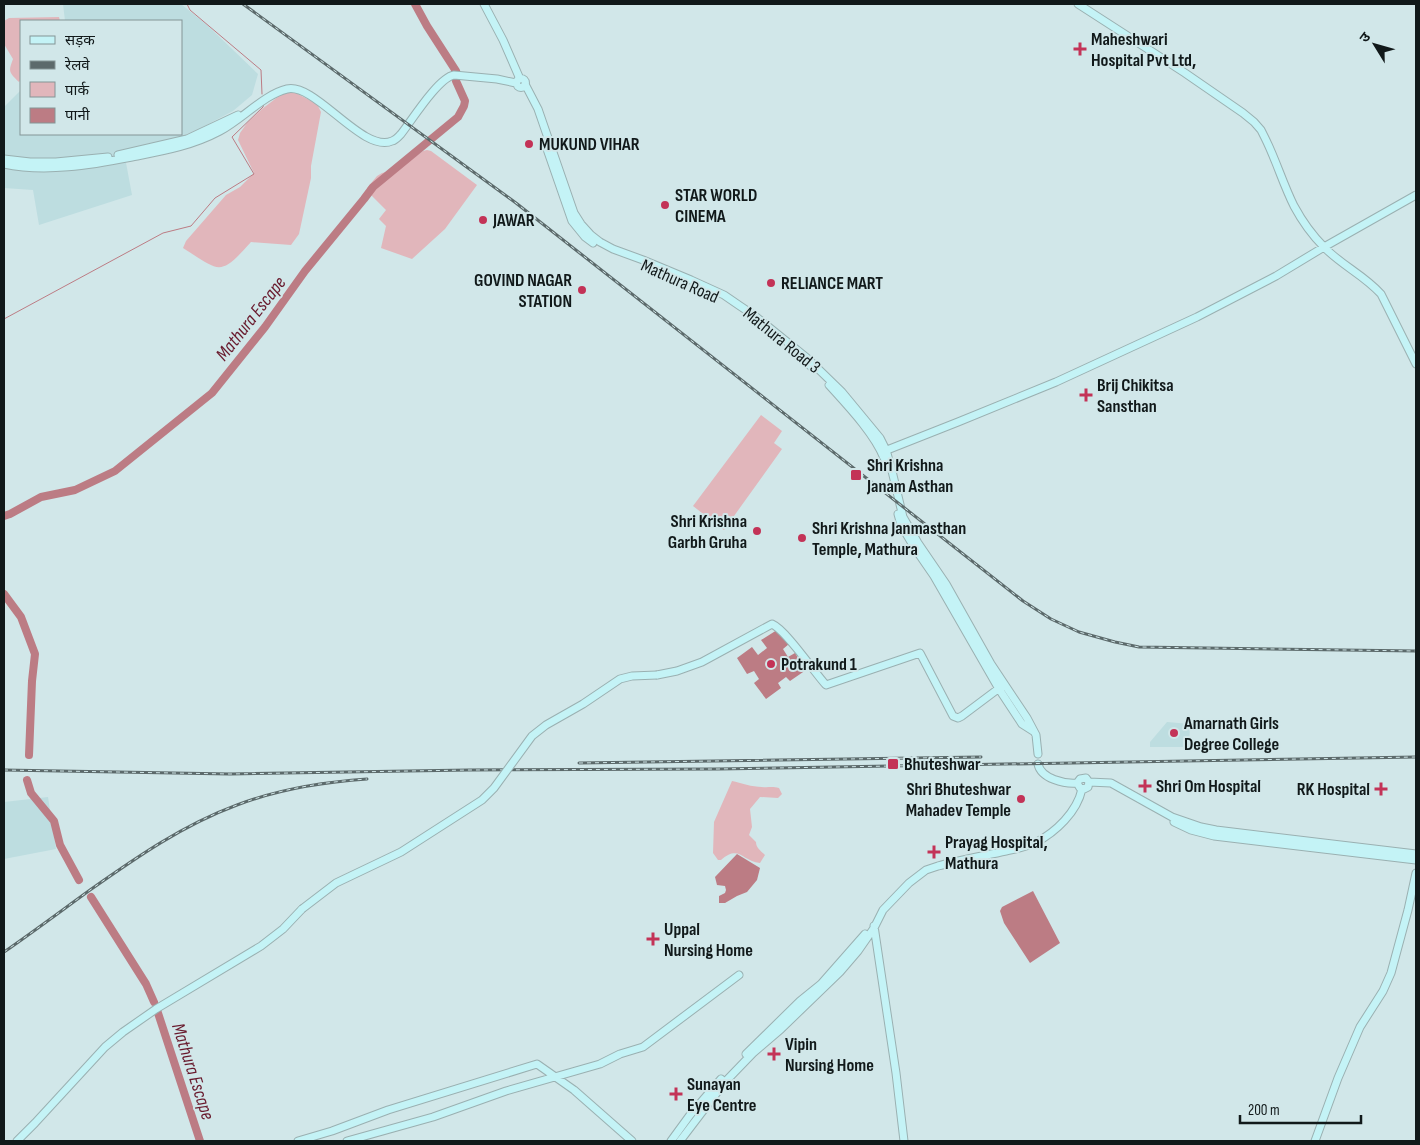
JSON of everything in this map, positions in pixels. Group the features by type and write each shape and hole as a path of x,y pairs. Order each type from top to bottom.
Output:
{"street":[{"name":"Mathura Road","path":"484,4 503,40 520,83 548,143 574,212 581,224 600,242 613,249 637,257"},
{"path":"1078,4 1185,73 1254,122 1261,130 1293,205 1304,222 1324,247 1372,284 1381,294 1416,364"},
{"path":"4,164 17,167 112,157 187,139 234,117 280,86 290,84 301,86 323,100 367,133 377,138 392,138 428,92 450,72 467,72 520,83"},
{"path":"4,159 32,165 88,165 176,148 199,141 232,125 268,98 286,89 293,88 315,98 364,136 377,142 386,143 396,140 448,76 467,76 520,83"},
{"name":"Mathura Road","path":"548,143 572,221 585,237 612,254 640,263 703,290 755,321 830,385 884,451"},
{"path":"1038,754 1037,740 1033,731 1022,724 1002,686 901,525 896,510 884,451 1056,382 1197,317 1276,276 1416,195"},
{"name":"Mathura Road 3","path":"637,257 714,290 755,316 808,358 830,379 880,438 884,451"},
{"path":"17,1141 105,1047 123,1032 164,1004 261,946 302,909 336,883 401,852 482,800 494,788 532,736 546,725 583,704 620,679 677,671 702,662 772,624 795,647 826,685 920,653 953,716 958,718 962,716 1002,686"},
{"path":"1038,764 1039,768 1046,775 1080,786"},
{"path":"680,1141 725,1082 753,1053 830,982 858,951 883,910 909,883 926,870 1024,847 1045,837 1073,811 1080,799 1080,779 1083,778 1089,782 1110,783 1172,817 1201,827 1416,854"},
{"path":"1098,783 1126,796 1153,812 1200,833 1416,860"},
{"path":"1315,1141 1338,1078 1360,1027 1383,991 1391,973 1416,873"},
{"path":"671,1141 690,1115 724,1076 755,1044 821,984 874,926"},
{"path":"874,926 904,1141"},
{"path":"347,1141 433,1117 506,1091 600,1064 620,1054 643,1047 739,975"},
{"path":"298,1141 332,1131 388,1110 537,1064 574,1090 632,1141"}],"shaded area":[{"path":"63,4 181,4 206,24 258,74 252,95 233,111 199,129 159,145 124,152 132,195 39,225 33,190 4,188 4,107 20,91 20,135 182,135 182,20 65,20"},
{"name":"Amarnath Girls Degree College","path":"1167,722 1190,724 1189,747 1150,747 1150,742"},
{"path":"48,797 56,849 4,859 4,802"}],"green space":[{"path":"59,17 60,20 20,20 19,82 10,72 13,59 4,44 4,21 9,18"},
{"path":"294,92 317,104 321,112 311,166 311,178 299,234 291,245 251,242 225,266 212,266 183,248 186,241 226,195 240,187 254,173 238,140 240,133 247,123 283,93"},
{"path":"427,150 477,185 445,229 412,259 381,248 386,226 379,219 386,210 367,188 377,176 398,169"},
{"path":"761,415 782,431 774,443 782,449 724,530 693,506"},
{"path":"732,781 754,786 779,788 782,794 778,798 760,797 750,809 752,827 749,835 765,855 760,863 737,853 732,853 718,860 713,853 714,822"}],"water":[{"name":"Potrakund 1","path":"777,630 789,644 783,649 788,657 795,653 806,670 790,681 786,677 778,683 781,688 766,699 754,683 759,679 754,671 747,674 737,658 752,647 758,655 767,648 761,640"},
{"path":"737,854 760,868 757,880 747,892 725,903 719,903 719,896 725,893 726,890 725,886 717,885 715,877"},
{"path":"1033,891 1060,943 1030,963 1004,923 1000,911 1002,907"}],"waterway":[{"path":"187,4 190,10 261,70 262,94"},
{"name":"Mathura Escape","path":"415,4 456,71"},
{"name":"Mathura Escape","path":"4,516 41,497 75,490 115,471 212,393 265,327 305,271 373,187 458,117 465,101 456,81"},
{"path":"4,319 163,233 191,226 215,198 254,174 232,137 263,107 264,103"},
{"name":"Mathura Escape","path":"4,594 21,617 35,654 29,755"},
{"name":"Mathura Escape","path":"27,780 31,793 54,821 60,845 79,880"},
{"name":"Mathura Escape","path":"91,897 146,984 154,1002"},
{"name":"Mathura Escape","path":"157,1010 200,1141"}],"railway":[{"path":"243,4 516,203 1023,601 1051,619 1079,632 1139,647 1416,651"},
{"path":"579,763 981,757"},
{"path":"4,770 230,774 469,770 718,769 1416,757"},
{"path":"4,952 125,866 198,822 253,799 318,784 367,779"}],"place":[{"name":"Maheshwari Hospital Pvt Ltd,","path":"1080,49"},
{"name":"MUKUND VIHAR","path":"529,144"},
{"name":"STAR WORLD CINEMA","path":"665,205"},
{"name":"JAWAR","path":"483,220"},
{"name":"RELIANCE MART","path":"771,283"},
{"name":"GOVIND NAGAR STATION","path":"582,290"},
{"name":"Brij Chikitsa Sansthan","path":"1086,395"},
{"name":"Shri Krishna Janam Asthan","path":"856,475"},
{"name":"Shri Krishna Garbh Gruha","path":"757,531"},
{"name":"Shri Krishna Janmasthan Temple, Mathura","path":"802,538"},
{"name":"Potrakund 1","path":"771,664"},
{"name":"Amarnath Girls Degree College","path":"1174,733"},
{"name":"Bhuteshwar","path":"893,764"},
{"name":"Shri Om Hospital","path":"1145,786"},
{"name":"RK Hospital","path":"1381,789"},
{"name":"Shri Bhuteshwar Mahadev Temple","path":"1021,799"},
{"name":"Prayag Hospital, Mathura","path":"934,852"},
{"name":"Uppal Nursing Home","path":"653,939"},
{"name":"Vipin Nursing Home","path":"774,1054"},
{"name":"Sunayan Eye Centre","path":"676,1094"}]}
